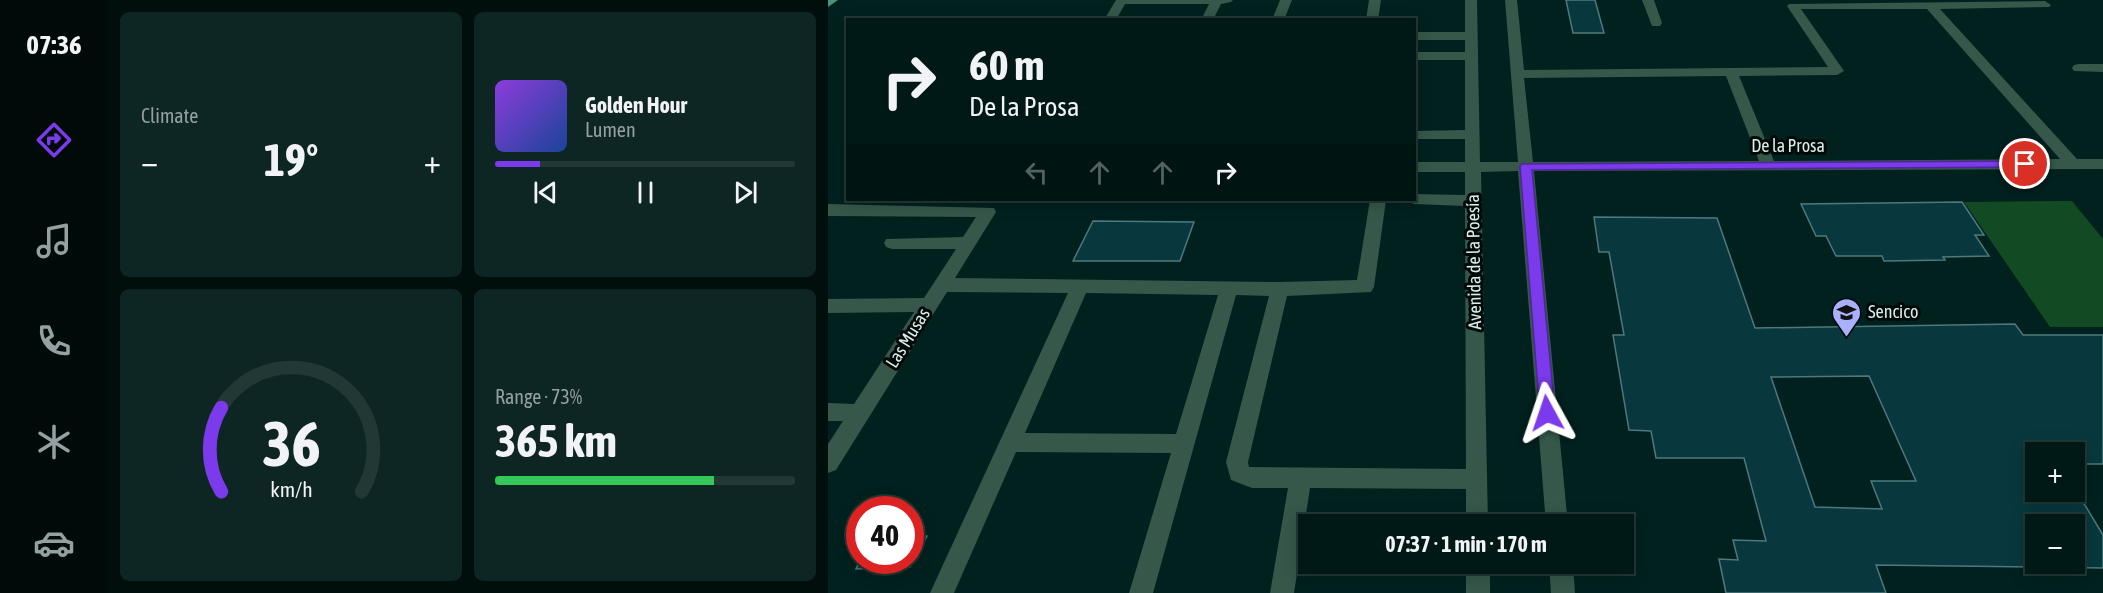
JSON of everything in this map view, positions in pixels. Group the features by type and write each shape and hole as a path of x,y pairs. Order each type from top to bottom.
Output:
{"main road":[{"path":"828,3 832,0"}],"street":[{"path":"1111,18 1122,0 1222,1"},
{"path":"1279,18 1286,0"},
{"path":"1372,18 1375,0"},
{"name":"Avenida de la Poesía","path":"1471,0 1477,514"},
{"path":"1511,0 1556,514"},
{"path":"1648,0 1656,23"},
{"path":"1518,75 1837,71 1793,6 1876,3 2045,4 2040,0"},
{"path":"1209,18 1222,1"},
{"path":"1930,5 2073,164"},
{"path":"1416,36 1471,36"},
{"path":"1416,56 1472,56"},
{"path":"2079,68 2103,68"},
{"path":"1731,73 1768,165"},
{"path":"1416,135 1472,134"},
{"name":"De la Prosa","path":"1416,167 2103,164"},
{"path":"1416,199 1474,201"},
{"path":"941,285 1280,289 1365,287 1378,201"},
{"name":"Las Musas","path":"828,210 988,212 828,463"},
{"path":"892,243 968,243"},
{"path":"942,593 1080,286"},
{"path":"1141,593 1229,288"},
{"path":"1280,289 1237,462 1239,473 1252,478 1477,479"},
{"path":"828,306 928,305"},
{"path":"828,412 860,413"},
{"path":"1010,442 1183,444"},
{"path":"1282,593 1301,478"},
{"path":"1478,574 1478,593"},
{"path":"1562,574 1563,593"}],"green space":[{"path":"2072,201 2103,239 2103,327 2050,327 1964,202"}],"building":[{"path":"1566,0 1595,0 1604,33 1573,33"},
{"path":"1962,202 1984,235 1975,235 1989,256 1943,257 1945,260 1884,261 1882,256 1836,256 1826,236 1816,236 1801,204"},
{"path":"1594,217 1717,218 1755,328 2015,324 2023,335 2103,335 2103,464 2085,464 2085,442 2025,442 2025,502 2083,502 2103,535 2103,568 2085,568 2085,514 2025,514 2025,567 1876,565 1886,593 1726,593 1719,559 1738,560 1733,540 1766,541 1744,458 1656,458 1651,431 1629,430 1613,335 1624,335 1609,252 1599,252","holes":["1869,376 1916,481 1871,481 1882,509 1815,507 1771,377"]},
{"path":"1093,221 1194,222 1180,261 1073,261"}],"place":[{"name":"Sencico","path":"1847,338"}],"route":[{"path":"1547,413 1526,166 2025,164"}]}
